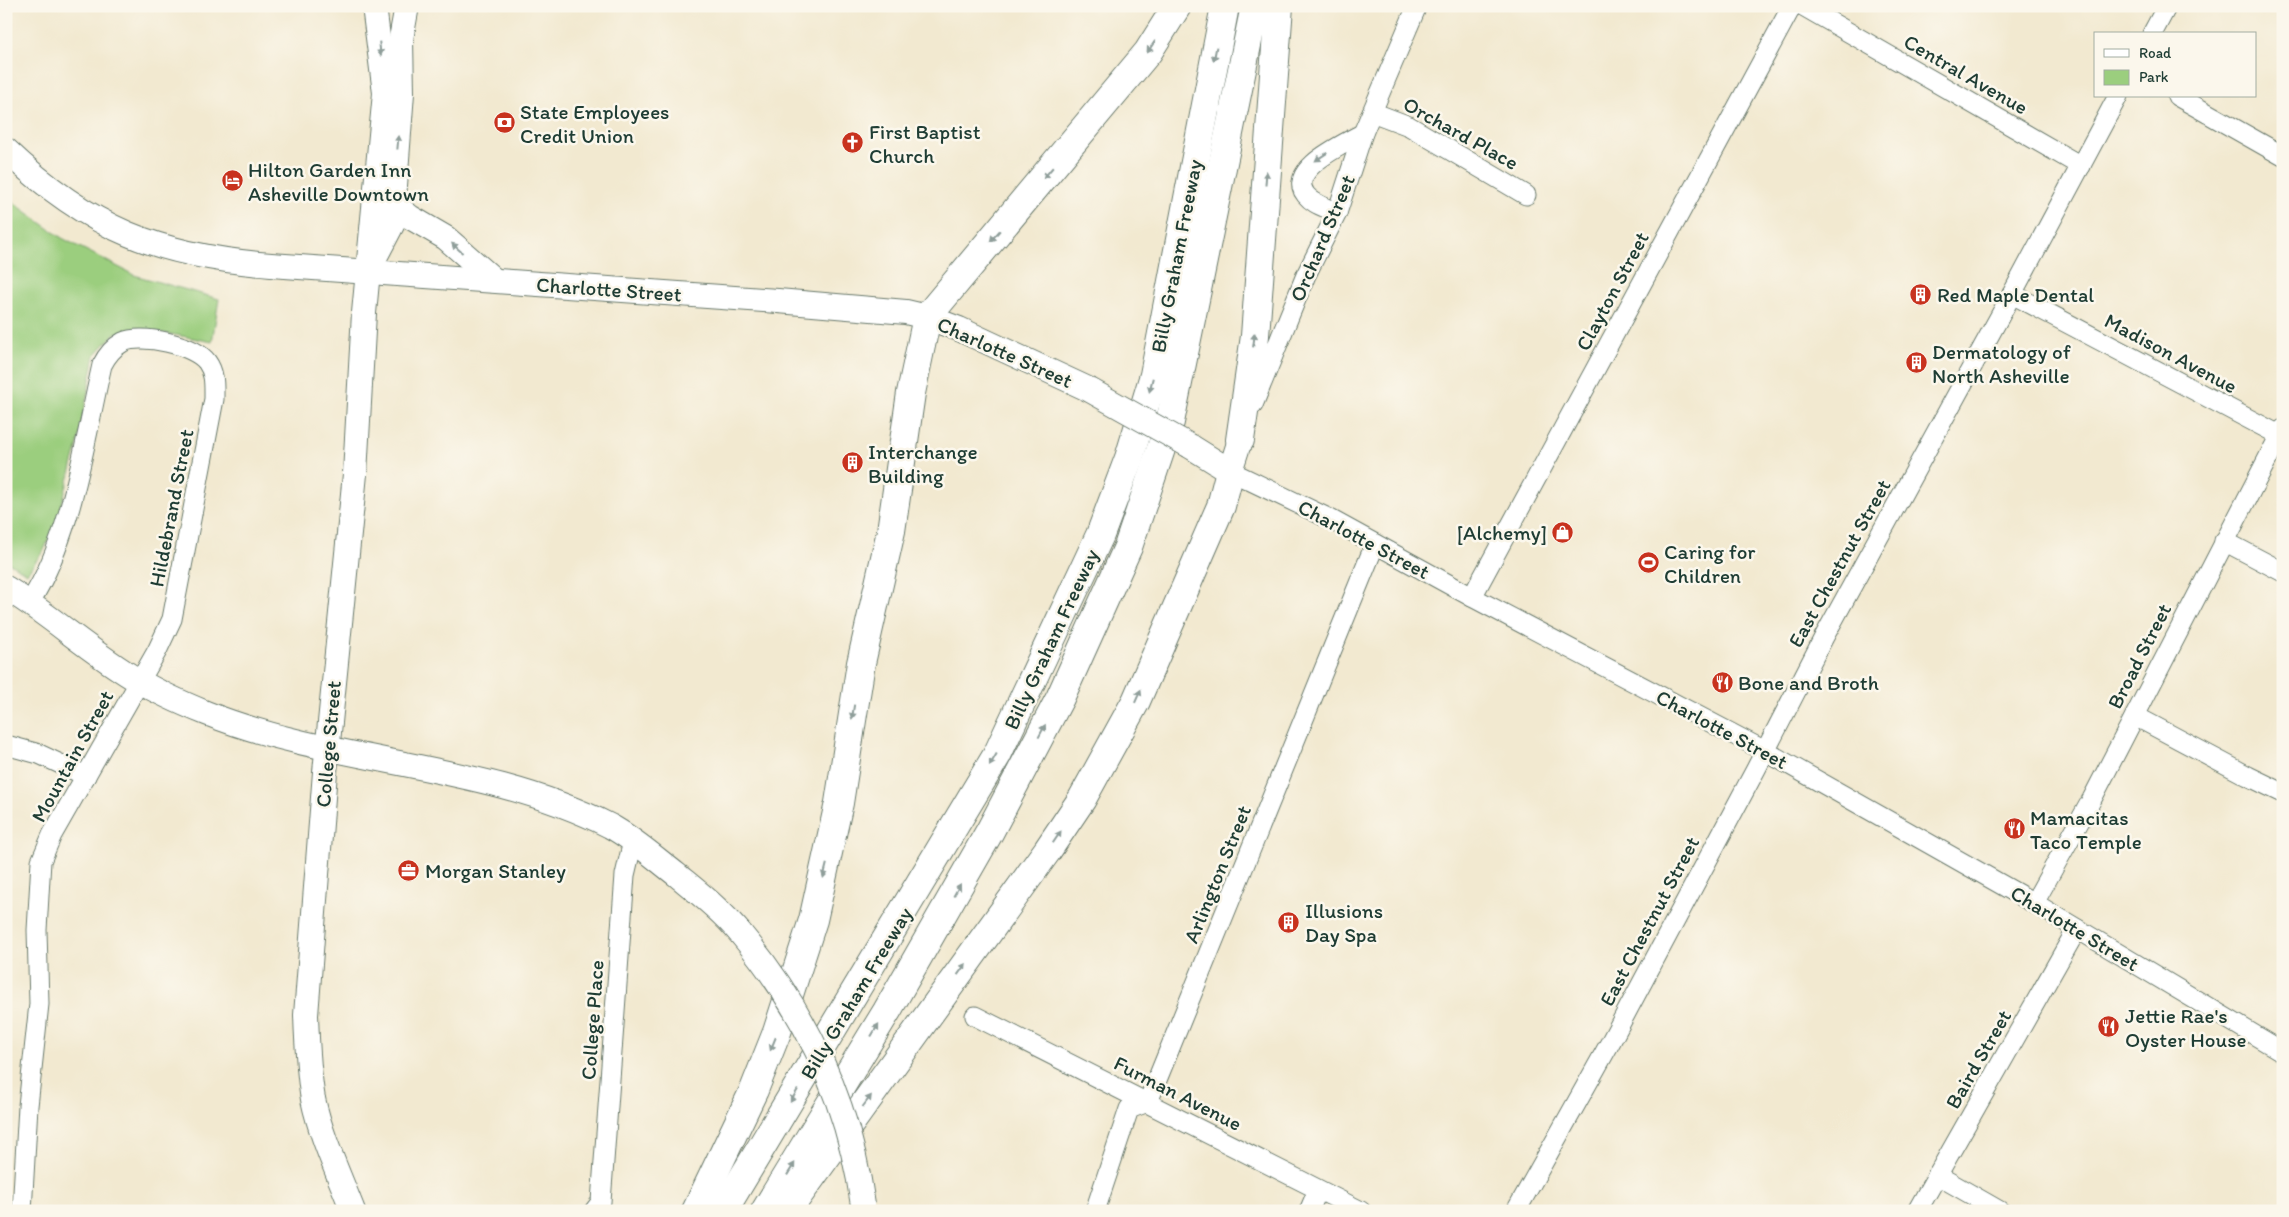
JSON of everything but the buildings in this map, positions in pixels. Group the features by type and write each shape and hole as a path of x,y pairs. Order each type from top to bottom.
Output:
{"highway":[{"path":"696,1211 754,1090 777,1032 813,920 839,803 861,663 891,531 912,393 928,317 1148,52 1177,6"},
{"name":"Billy Graham Freeway","path":"723,1211 997,755 1100,534 1129,458 1154,375 1225,6"},
{"name":"Billy Graham Freeway","path":"765,1211 887,1011 990,831 1060,698 1128,546 1170,422 1255,6"},
{"path":"1240,440 1255,336 1280,6"},
{"path":"787,1211 1035,868 1082,799 1136,701 1221,506 1230,471"}],"main road":[{"name":"College Street","path":"352,1211 322,1128 314,1100 308,1054 306,1015 327,747 355,474 368,272 385,93 374,6"},
{"name":"College Street","path":"368,272 392,225 402,93 401,39 408,6"},
{"name":"Charlotte Street","path":"6,150 62,198 131,237 196,256 232,262 778,301 906,312 928,317 959,329 1088,389 1190,446 1230,471"},
{"path":"394,204 410,217 446,238 494,280"},
{"name":"Orchard Street","path":"1230,471 1240,440"},
{"path":"6,588 30,602 139,682 206,713 275,736 483,782 546,799 588,816 633,841 722,911 762,958 786,993 825,1068 851,1136 863,1208"}],"street":[{"name":"Orchard Street","path":"1240,440 1306,275 1337,213 1363,133 1416,6"},
{"name":"Clayton Street","path":"1472,597 1792,6"},
{"name":"Central Avenue","path":"1803,6 2081,166"},
{"path":"2153,32 2167,6"},
{"name":"East Chestnut Street","path":"1516,1211 1619,1025 1824,637 2117,98"},
{"path":"2181,98 2283,156"},
{"name":"Orchard Place","path":"1372,112 1409,126 1526,195"},
{"path":"1337,213 1317,205 1307,196 1302,189 1303,180 1307,170 1319,158 1363,133"},
{"name":"Madison Avenue","path":"2012,294 2282,434"},
{"name":"Hildebrand Street","path":"30,602 45,578 63,531 102,364 108,354 124,342 155,340 185,348 206,360 214,375 214,399 172,620 158,651 139,682"},
{"name":"Broad Street","path":"2034,903 2282,434"},
{"name":"Charlotte Street","path":"1230,471 1330,519 1472,597 1765,751 2034,903 2283,1052"},
{"path":"2224,541 2283,572"},
{"name":"Arlington Street","path":"1148,1102 1375,544"},
{"name":"Mountain Street","path":"22,1211 28,1115 39,1004 37,930 41,861 52,835 139,682"},
{"path":"2134,716 2248,776 2283,792"},
{"path":"6,745 39,754 86,776"},
{"name":"College Place","path":"598,1207 625,875 633,841"},
{"name":"Baird Street","path":"1917,1211 2077,929"},
{"name":"Furman Avenue","path":"975,1016 1361,1211"},
{"path":"1095,1211 1128,1109 1148,1102"},
{"path":"1937,1175 2000,1211"},
{"path":"1309,1211 1318,1190"}],"green space":[{"path":"6,197 62,238 134,275 219,299 212,342 152,332 115,333 95,355 77,448 58,518 44,550 27,573 6,561"}],"place":[{"name":"State Employees Credit Union","path":"504,123"},
{"name":"First Baptist Church","path":"853,143"},
{"name":"Hilton Garden Inn Asheville Downtown","path":"232,181"},
{"name":"Red Maple Dental","path":"1921,294"},
{"name":"Dermatology of North Asheville","path":"1916,363"},
{"name":"Interchange Building","path":"852,463"},
{"name":"[Alchemy]","path":"1563,532"},
{"name":"Caring for Children","path":"1648,563"},
{"name":"Bone and Broth","path":"1722,682"},
{"name":"Mamacitas Taco Temple","path":"2014,829"},
{"name":"Morgan Stanley","path":"409,870"},
{"name":"Illusions Day Spa","path":"1289,922"},
{"name":"Jettie Rae's Oyster House","path":"2109,1027"}]}
